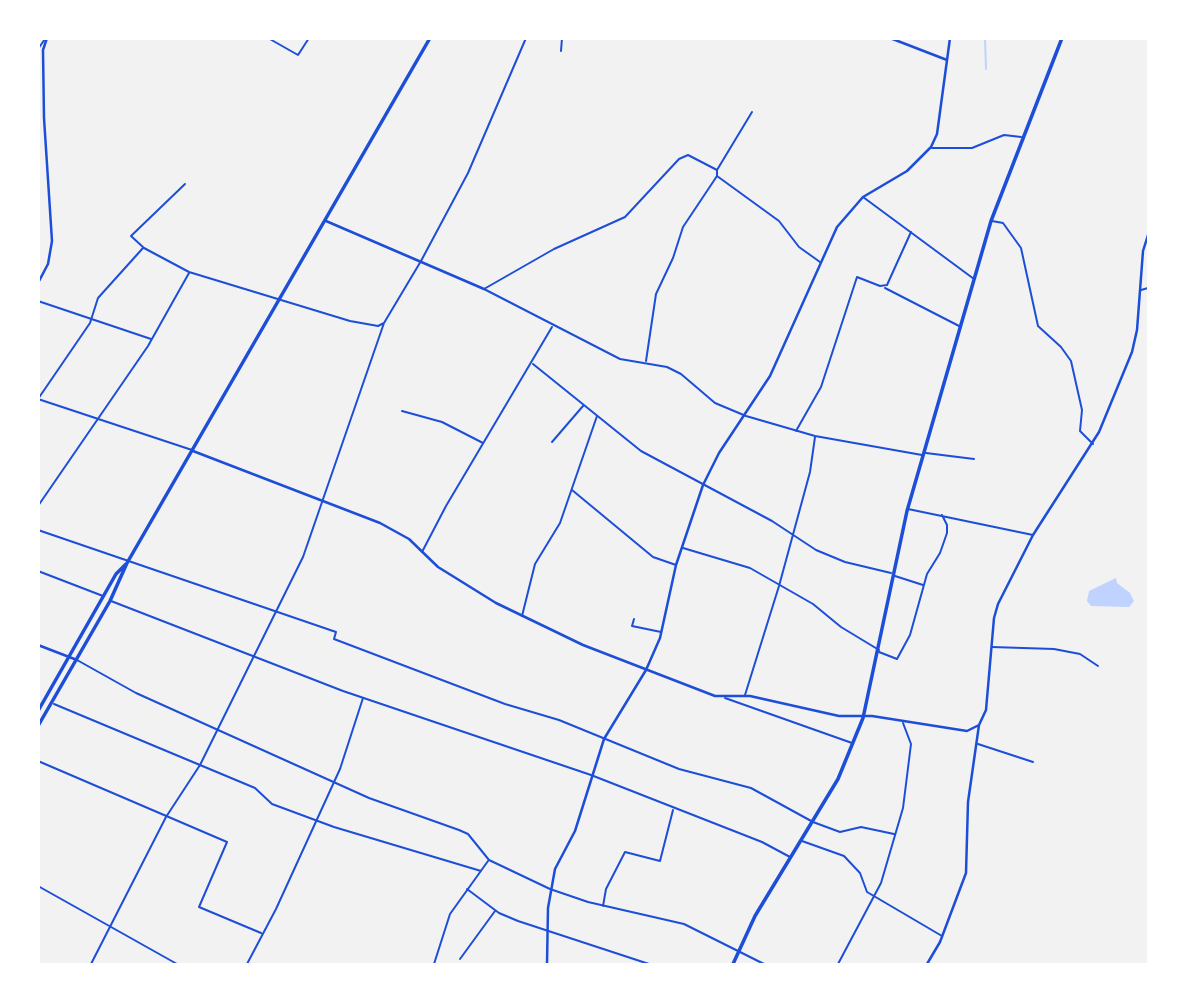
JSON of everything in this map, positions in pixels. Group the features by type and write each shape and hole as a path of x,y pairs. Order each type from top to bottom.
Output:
{"main road":[{"path":"38,726 110,601 127,563 430,38"},
{"path":"733,964 791,857 846,764 863,718 907,509 962,328 991,221 1062,38"},
{"path":"38,711 116,574 127,563"}],"street":[{"path":"38,49 46,38"},
{"path":"38,282 48,264 52,241 44,91 43,50 46,38"},
{"path":"268,38 298,55 309,38"},
{"path":"90,964 166,817 200,765 277,613 324,502 384,323 468,173 526,38"},
{"path":"561,51 562,38"},
{"path":"890,38 947,60"},
{"path":"547,964 550,889 555,869 575,831 604,739 646,670 662,632 676,565 704,485 719,453 770,376 837,228 863,197 907,171 931,147 937,134 950,38"},
{"path":"646,361 656,294 673,258 683,227 717,176 716,170 751,112"},
{"path":"931,147 972,148 1004,135 1022,137"},
{"path":"484,289 554,249 625,217 684,155 692,156 716,170"},
{"path":"717,176 779,221 799,247 820,262"},
{"path":"185,184 131,236 144,248 189,272 351,321 378,326 384,323"},
{"path":"863,197 963,274 975,279"},
{"path":"326,220 484,289 620,359 646,361 681,374 715,403 746,416 815,436 924,454 974,459"},
{"path":"991,221 1003,223 1021,248 1038,326 1061,347 1071,361 1082,411 1080,431 1093,444"},
{"path":"884,286 911,232"},
{"path":"928,964 943,937 966,873 968,802 979,725 986,710 995,611 1033,535 1093,444 1132,352 1143,251 1149,235"},
{"path":"144,248 99,298 91,320 38,399 193,451 388,527 450,574 522,616 583,645 853,744"},
{"path":"38,506 152,339 189,272"},
{"path":"796,431 821,387 857,276 884,286 962,328"},
{"path":"1140,290 1149,288"},
{"path":"38,301 152,339"},
{"path":"422,552 553,326"},
{"path":"533,364 641,451 792,534 816,550 845,562 924,585"},
{"path":"552,442 584,405"},
{"path":"402,411 442,422 484,443"},
{"path":"522,616 536,564 560,523 597,415"},
{"path":"744,696 779,586 810,472 815,436"},
{"path":"571,490 653,557 676,565"},
{"path":"907,509 942,514 1033,535"},
{"path":"682,547 750,568 813,604 841,627 879,651 897,659 910,635 924,585 947,534 947,525 942,514"},
{"path":"38,530 127,563 335,632 334,639 679,769 751,788 813,822 840,832 861,827 894,834"},
{"path":"38,571 104,597"},
{"path":"110,601 363,697 591,775 762,842 791,857"},
{"path":"634,619 632,626 662,632"},
{"path":"38,645 77,660 136,693 333,782 468,834 489,860 550,889 603,906 684,923 764,964"},
{"path":"992,647 1054,649 1080,654 1098,667"},
{"path":"725,698 744,696 839,716 872,716 959,732 979,725"},
{"path":"247,964 276,909 333,782 363,697"},
{"path":"52,703 255,788 272,804 481,871"},
{"path":"838,964 875,898 887,867 903,807 911,744 903,722"},
{"path":"978,744 1033,762"},
{"path":"38,761 227,842 199,907 261,933"},
{"path":"603,906 606,890 625,852 660,861 673,809"},
{"path":"801,841 844,856 860,873 867,892 911,915 929,931 943,937"},
{"path":"434,964 450,914 489,860"},
{"path":"38,886 177,964"},
{"path":"467,889 496,910 525,924 649,964"},
{"path":"460,959 496,910"}],"water":[{"path":"1116,578 1117,583 1130,593 1134,601 1129,607 1091,606 1087,601 1089,591"}],"waterway":[{"path":"985,38 986,69"}]}
